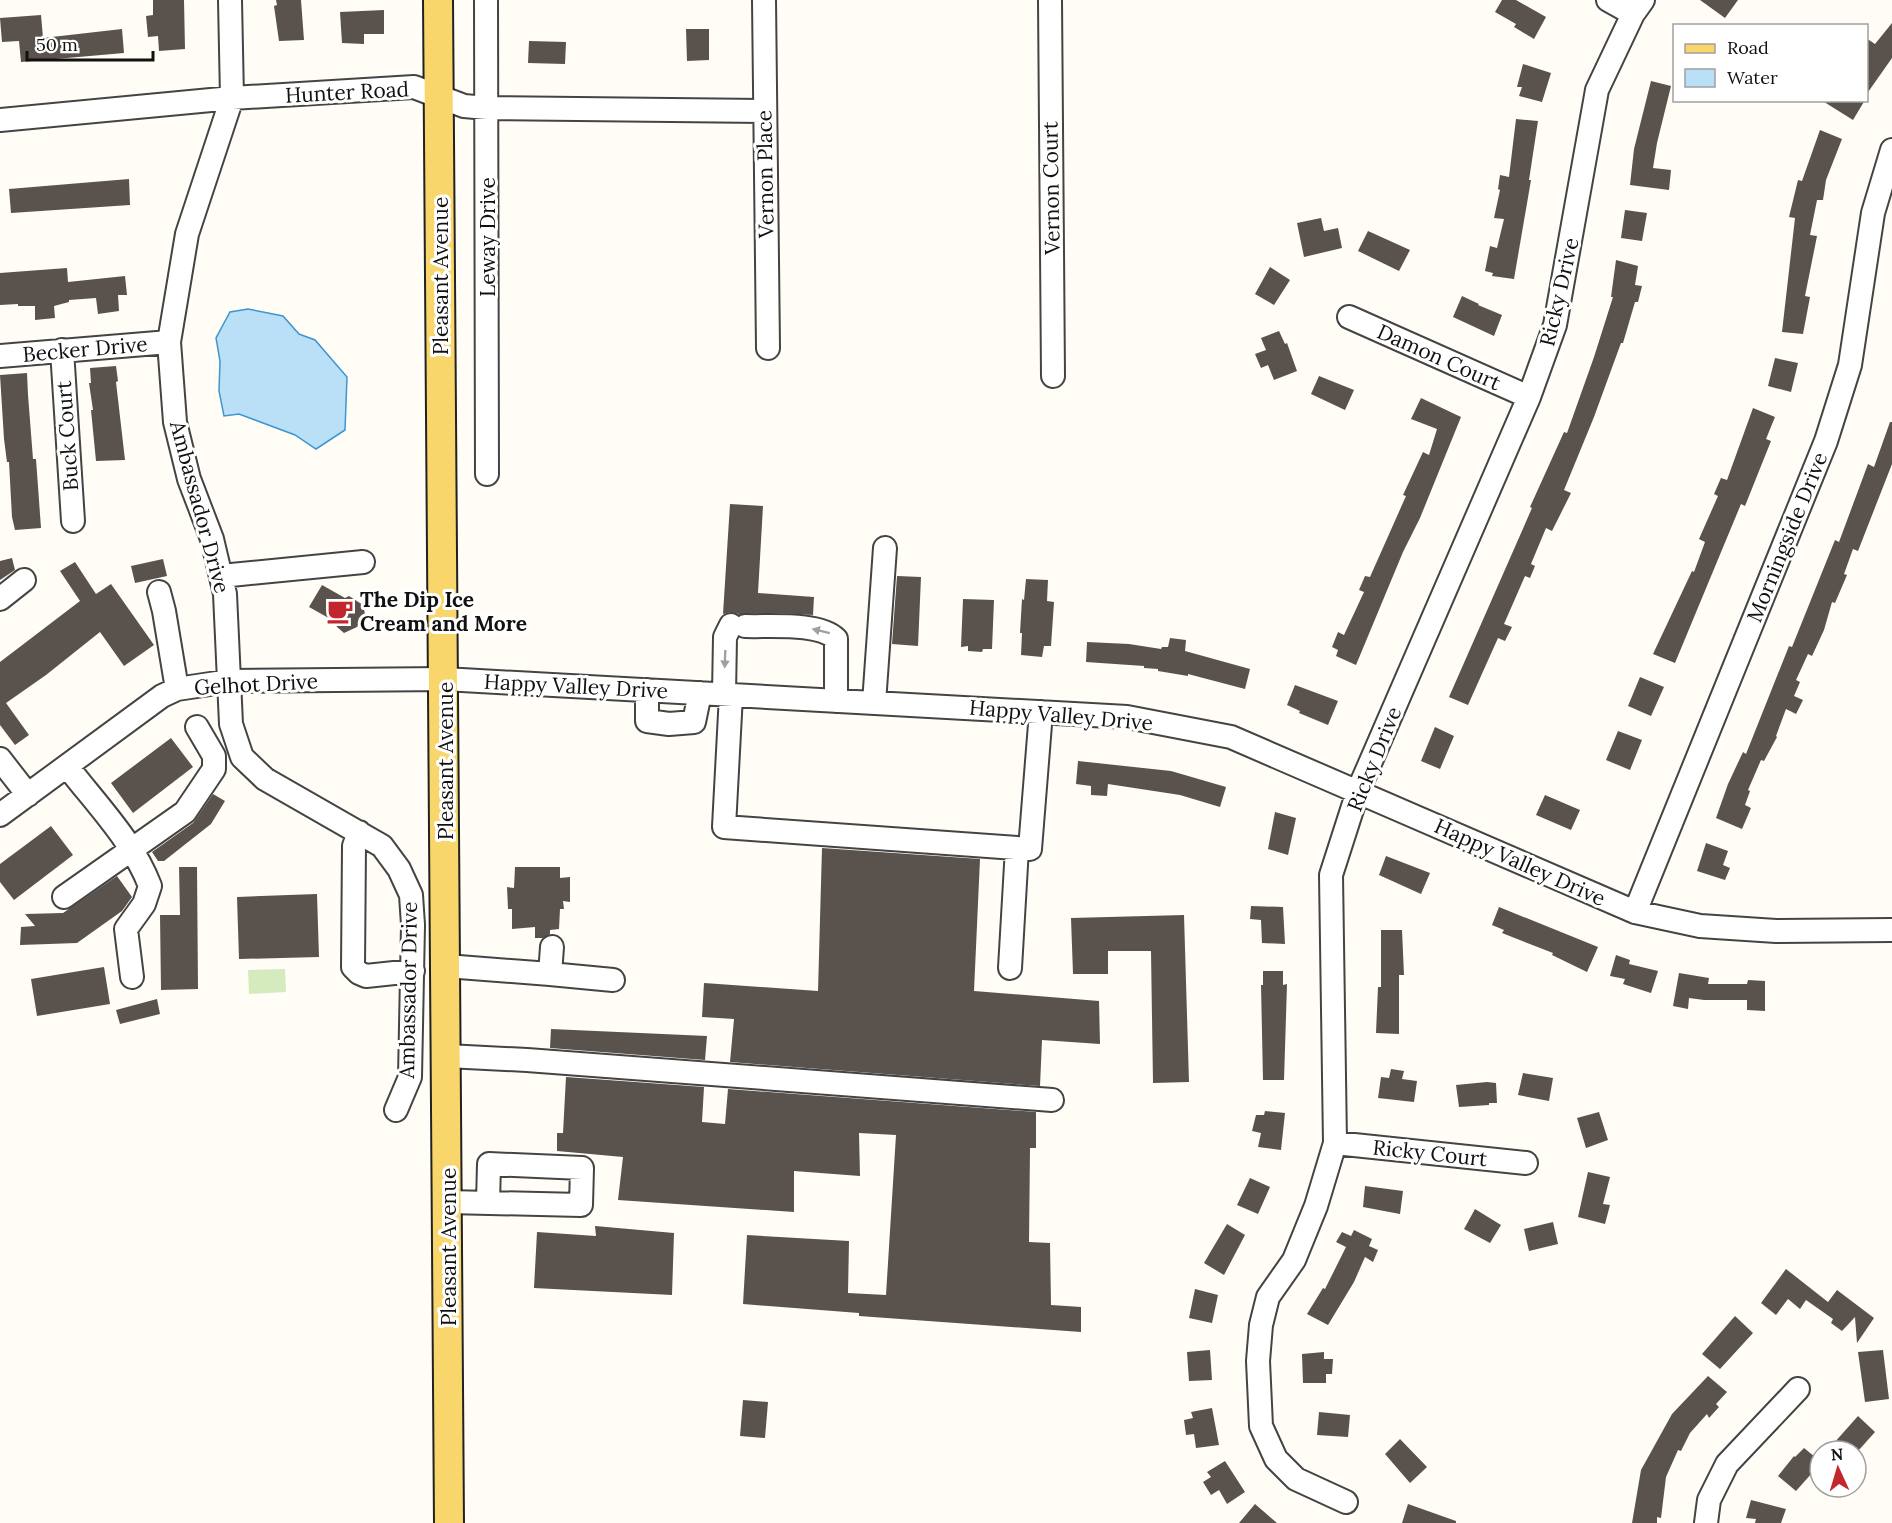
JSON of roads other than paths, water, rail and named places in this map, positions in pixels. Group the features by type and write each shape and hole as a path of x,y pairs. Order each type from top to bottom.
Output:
{"main road":[{"name":"Pleasant Avenue","path":"438,0 449,1523"}],"street":[{"name":"Ambassador Drive","path":"230,0 232,98 187,234 169,342 175,422 189,479 212,539 225,594 231,724 242,757 265,779 382,846 399,869 411,895 413,925 410,1077 396,1110"},
{"name":"Leway Drive","path":"486,0 487,474"},
{"name":"Vernon Place","path":"764,0 768,348"},
{"name":"Vernon Court","path":"1050,0 1053,376"},
{"path":"1608,0 1638,7"},
{"name":"Ricky Drive","path":"1346,1502 1296,1479 1276,1459 1261,1426 1258,1362 1261,1325 1268,1297 1294,1260 1316,1206 1335,1143 1331,875 1358,791 1529,397 1555,325 1597,90 1638,7"},
{"name":"Hunter Road","path":"0,120 232,98 414,87 464,106 488,108 764,111"},
{"name":"Morningside Drive","path":"1635,912 1826,441 1850,365 1873,213 1892,150"},
{"name":"Damon Court","path":"1349,317 1529,397"},
{"name":"Becker Drive","path":"0,356 169,342"},
{"name":"Buck Court","path":"62,350 73,521"},
{"path":"874,702 885,548"},
{"path":"221,576 363,562"},
{"path":"0,598 24,580"},
{"path":"159,592 177,689"},
{"path":"836,701 836,639 830,633 818,629 738,626 725,637 727,694 724,827 1030,849 1041,712"},
{"name":"Gelhot Drive","path":"0,815 162,696 177,689 230,681 444,679"},
{"name":"Happy Valley Drive","path":"444,679 1127,717 1230,737 1635,912 1700,926 1776,931 1892,930"},
{"path":"647,690 647,721 669,724 694,722 700,693"},
{"path":"64,897 185,812 214,770 214,756 197,727"},
{"path":"0,759 28,795"},
{"path":"67,766 139,862 150,886 144,904 126,929 132,977"},
{"path":"359,832 354,846 353,967 359,974 366,976 412,971"},
{"path":"1010,968 1017,848"},
{"path":"550,974 552,947"},
{"path":"446,966 613,980"},
{"path":"447,1056 527,1060 1052,1100"},
{"name":"Ricky Court","path":"1335,1143 1526,1163"},
{"path":"448,1202 488,1203"},
{"path":"1706,1523 1709,1500 1727,1464 1798,1389"}],"water":[{"path":"248,309 283,316 299,334 315,340 347,377 345,430 316,449 295,435 239,414 224,416 219,391 220,361 216,338 230,312"}],"place":[{"name":"The Dip Ice Cream and More","path":"340,611"}]}
